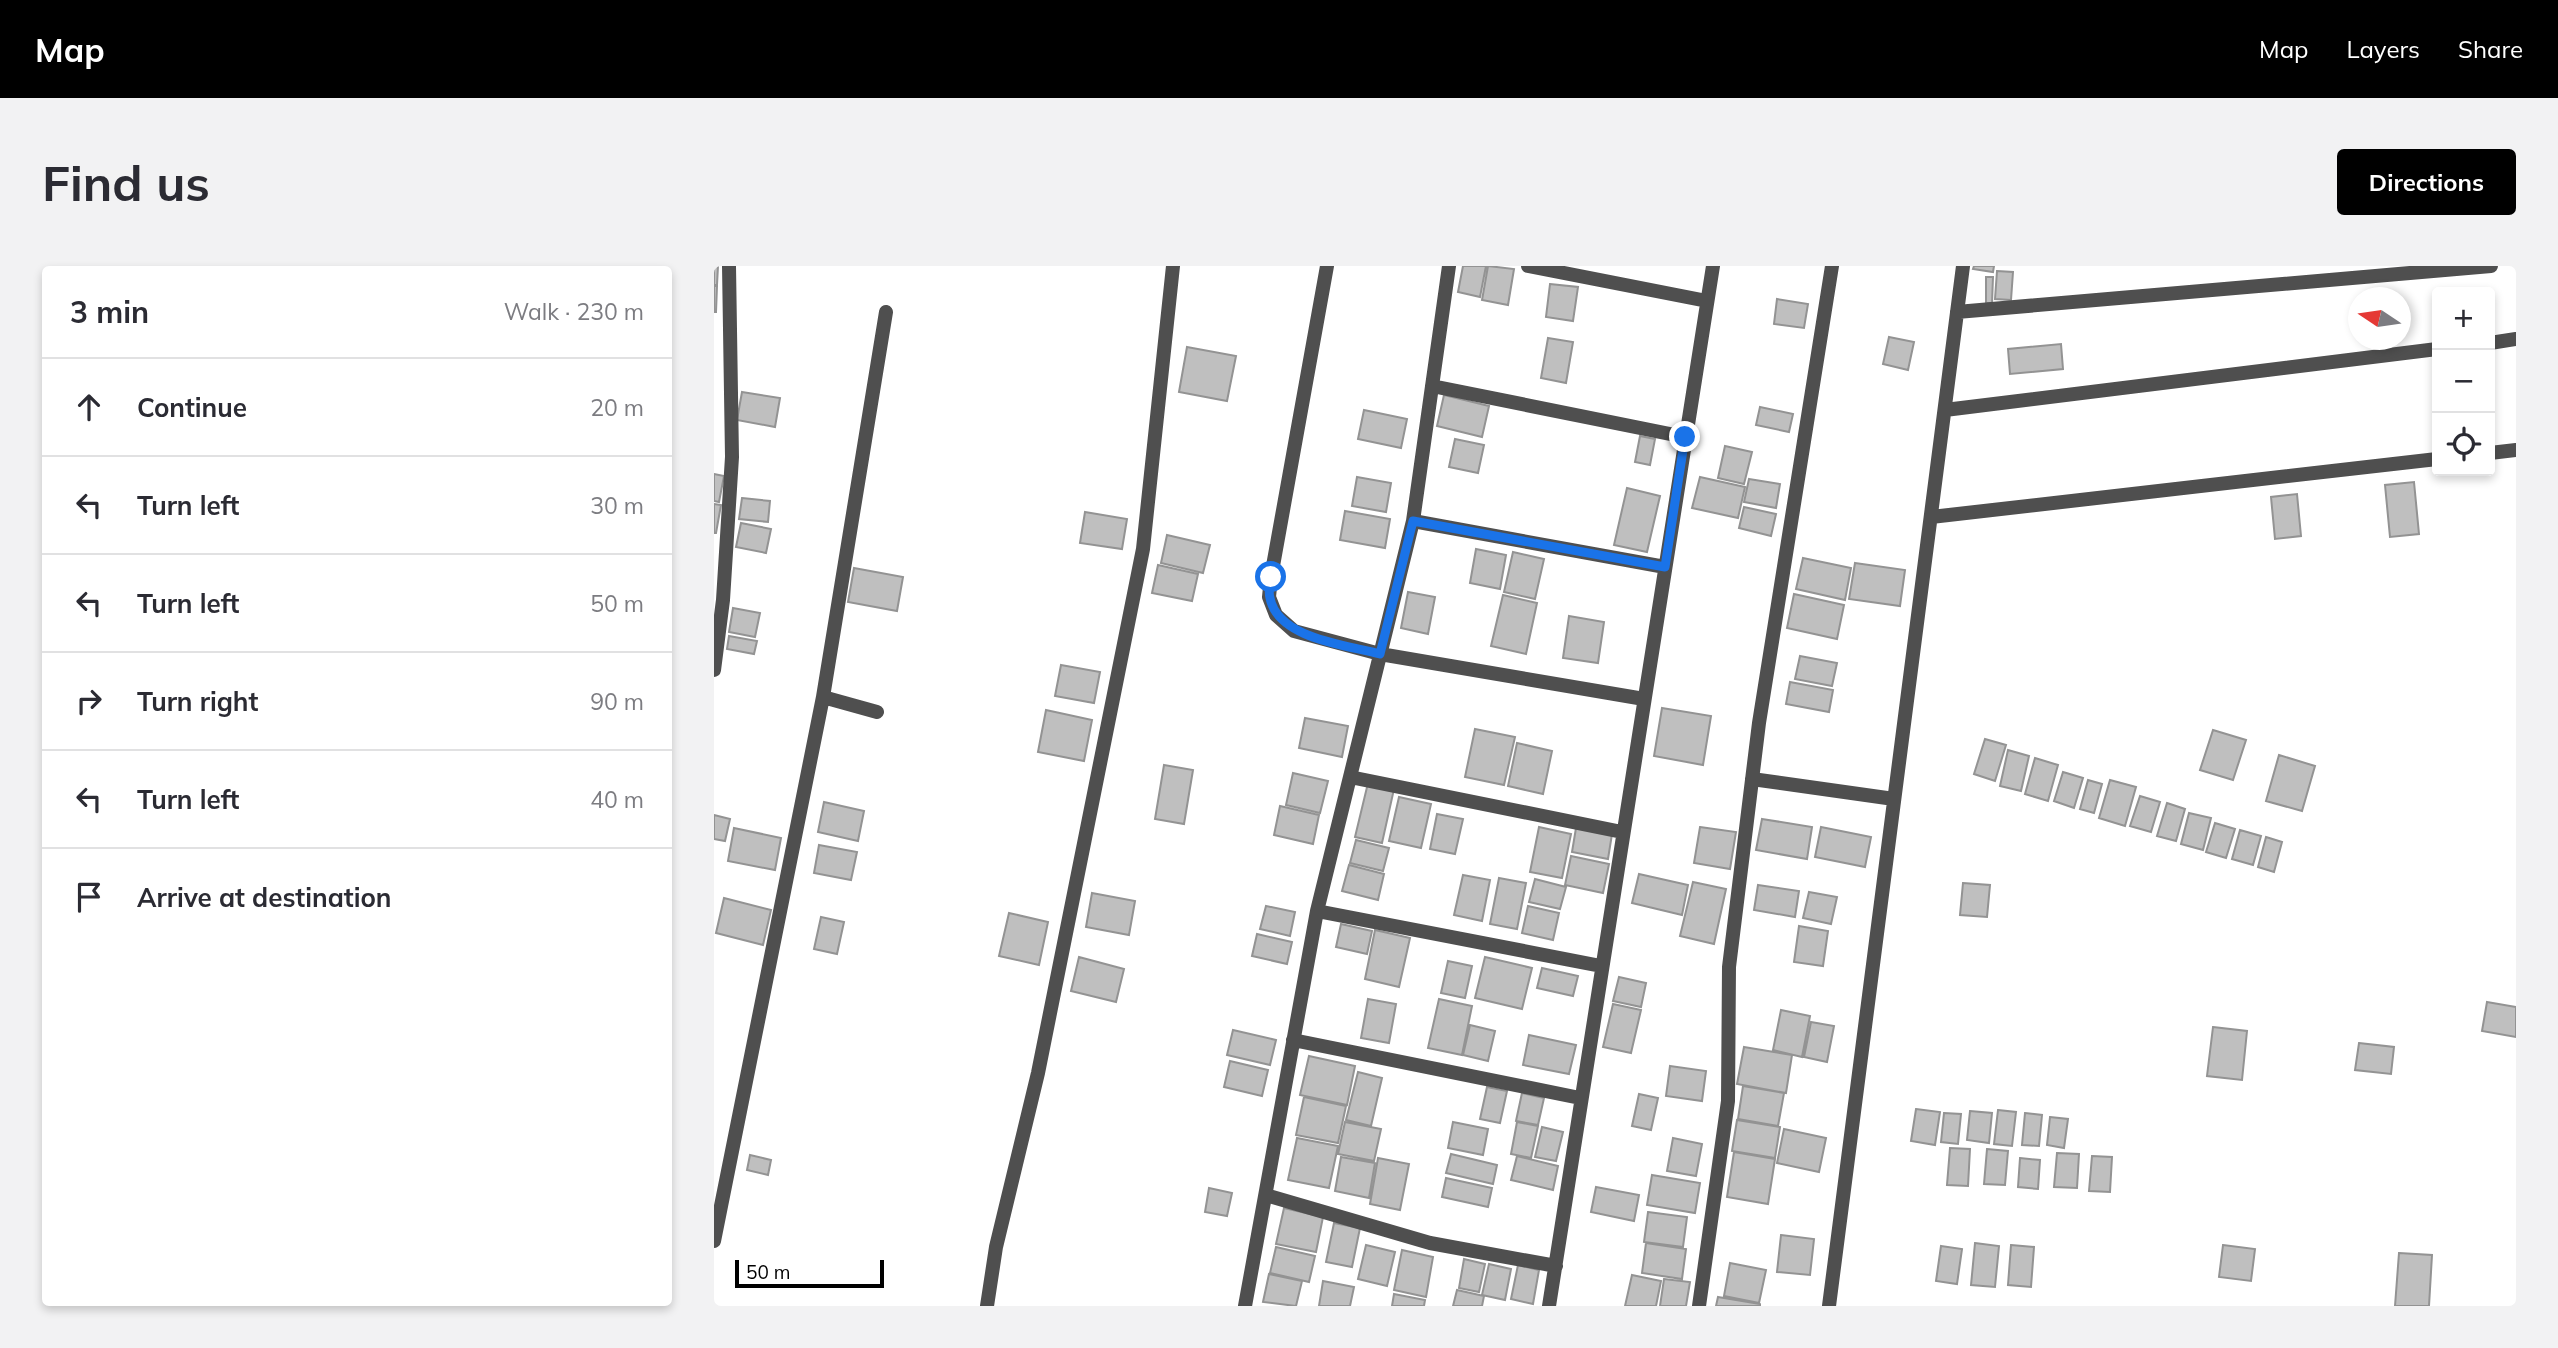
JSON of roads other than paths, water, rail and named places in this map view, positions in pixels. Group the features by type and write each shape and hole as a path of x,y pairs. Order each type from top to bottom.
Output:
{"street":[{"path":"714,670 723,600 732,457 729,266"},
{"path":"987,1306 996,1248 1038,1073 1143,549 1173,266"},
{"path":"1327,266 1271,577 1269,597 1276,615 1294,631 1380,654 1644,699"},
{"path":"1245,1306 1317,911 1413,521 1449,266"},
{"path":"1528,266 1707,301"},
{"path":"1549,1306 1713,266"},
{"path":"1699,1306 1728,1101 1729,967 1752,779 1832,266"},
{"path":"1829,1306 1963,266"},
{"path":"1958,312 2491,266"},
{"path":"714,1241 822,697 886,312"},
{"path":"2495,342 2516,339"},
{"path":"1945,410 2432,350"},
{"path":"1432,386 1685,437"},
{"path":"2495,452 2516,450"},
{"path":"1931,517 2432,460"},
{"path":"1413,521 1665,567"},
{"path":"822,697 877,712"},
{"path":"1350,777 1622,832"},
{"path":"1752,779 1894,799"},
{"path":"1317,911 1601,966"},
{"path":"1293,1040 1580,1098"},
{"path":"1266,1195 1430,1243 1556,1266"}]}
